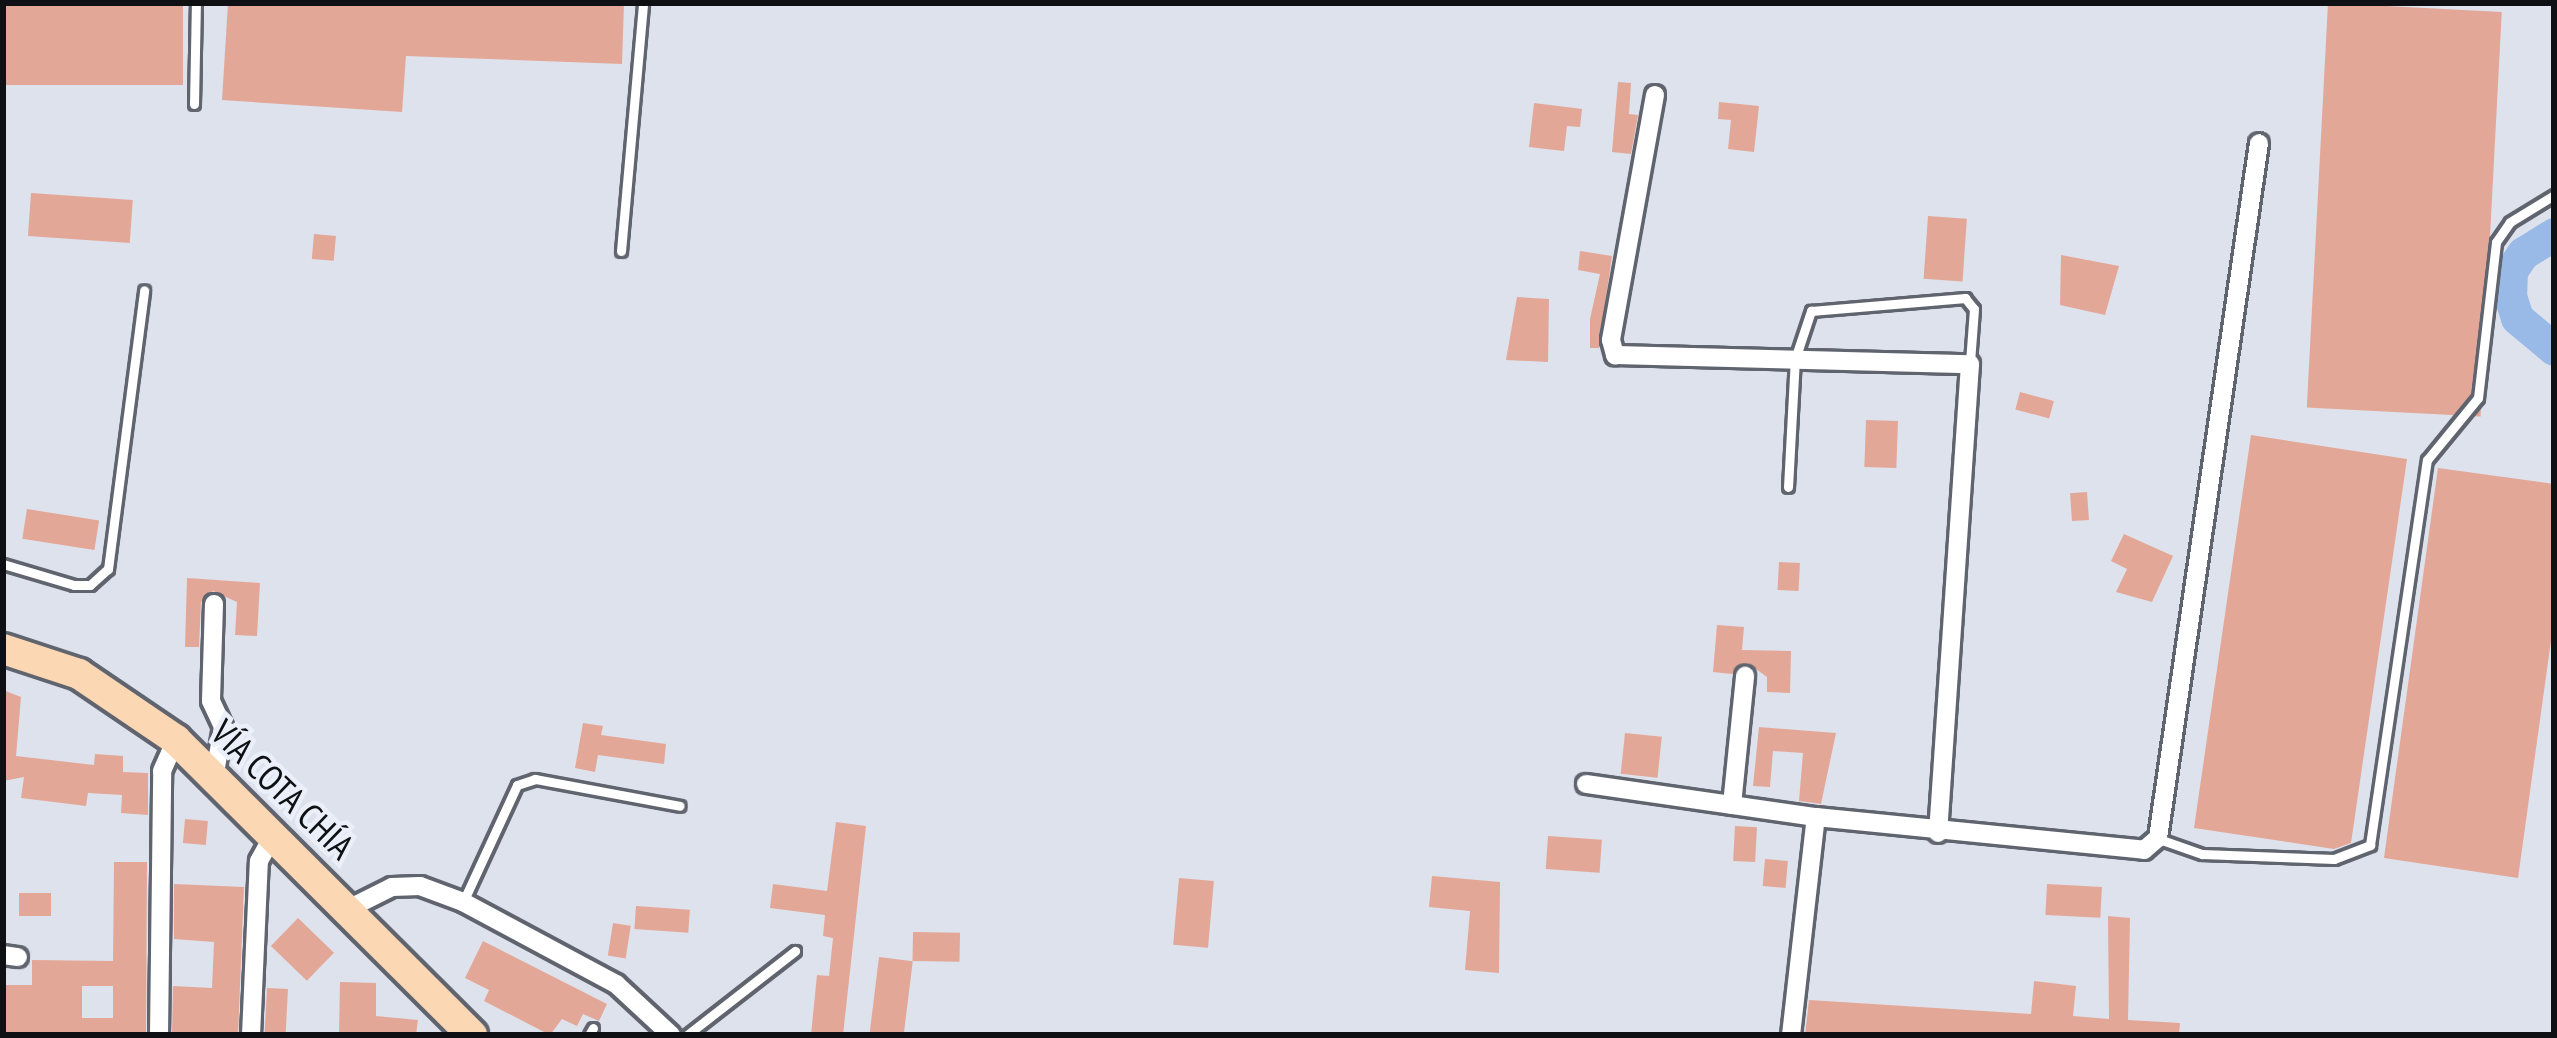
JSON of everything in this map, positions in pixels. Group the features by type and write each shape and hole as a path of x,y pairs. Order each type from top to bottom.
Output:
{"main road":[{"name":"VÍA COTA CHÍA","path":"3,649 79,674 176,740 350,908 472,1035"}],"street":[{"path":"1655,95 1611,340 1615,356 1970,364 1938,832"},
{"path":"1586,784 1938,832 2144,850 2158,838 2259,143"},
{"path":"214,604 211,700 223,727 214,773"},
{"path":"1732,805 1745,676"},
{"path":"159,1035 161,771 176,740"},
{"path":"1790,1035 1816,817"},
{"path":"251,1035 259,861 274,834"},
{"path":"350,908 392,887 420,886 464,902 616,984 671,1035"}],"lane":[{"path":"194,104 196,3"},
{"path":"621,251 643,3"},
{"path":"2158,838 2202,854 2314,858 2354,856 2370,845 2427,460 2478,398 2496,242 2510,222 2554,195"},
{"path":"3,564 74,585 90,585 109,569 144,290"},
{"path":"1787,487 1795,359 1816,308 1965,298 1975,309 1970,364"},
{"path":"464,902 517,785 535,779 680,806"},
{"path":"687,1035 795,951"}],"building":[{"path":"3,3 183,3 183,85 3,85"},
{"path":"228,3 624,3 622,64 406,56 402,112 222,100"},
{"path":"2328,3 2502,12 2481,417 2307,407"},
{"path":"1618,82 1631,83 1629,114 1638,115 1631,154 1612,152"},
{"path":"1719,102 1759,106 1754,152 1728,149 1731,120 1718,119"},
{"path":"1534,103 1582,109 1580,127 1567,126 1564,151 1529,147"},
{"path":"31,193 133,200 130,243 28,236"},
{"path":"1928,216 1967,219 1963,282 1924,279"},
{"path":"314,234 336,236 334,261 312,259"},
{"path":"1580,251 1612,256 1599,348 1590,348 1590,319 1600,274 1578,270"},
{"path":"2061,255 2119,266 2105,315 2060,305"},
{"path":"1517,297 1549,299 1548,362 1506,360"},
{"path":"2020,392 2054,401 2049,418 2015,409"},
{"path":"1866,420 1898,421 1896,468 1864,467"},
{"path":"2251,435 2407,459 2351,843 2334,849 2194,828"},
{"path":"2438,468 2554,484 2554,619 2518,878 2384,858"},
{"path":"2087,492 2089,520 2072,521 2070,493"},
{"path":"27,509 99,520 94,550 22,539"},
{"path":"2124,534 2173,556 2152,602 2116,592 2127,569 2111,561"},
{"path":"1779,562 1800,563 1799,591 1778,590"},
{"path":"187,578 260,583 257,636 235,635 237,602 213,591 201,602 199,647 185,647"},
{"path":"1717,625 1744,627 1742,650 1791,651 1790,693 1767,692 1767,677 1748,663 1732,674 1713,672"},
{"path":"3,690 21,697 16,756 94,765 95,754 123,756 123,772 148,773 148,815 121,813 122,795 88,793 86,806 21,798 24,777 3,781"},
{"path":"583,723 603,726 601,735 666,744 664,764 598,755 595,772 575,768"},
{"path":"1759,727 1836,733 1821,804 1799,801 1803,753 1773,751 1770,787 1753,786"},
{"path":"1625,733 1662,737 1658,778 1621,774"},
{"path":"185,819 208,821 206,845 183,843"},
{"path":"836,822 866,826 843,1035 811,1035 817,975 829,976 833,938 823,936 825,915 770,908 773,884 827,891"},
{"path":"1735,826 1757,827 1755,862 1733,861"},
{"path":"1548,836 1602,840 1600,873 1546,869"},
{"path":"1765,859 1788,861 1786,888 1763,886"},
{"path":"114,862 147,862 146,1035 3,1035 3,985 32,985 32,960 113,961","holes":["82,986 113,986 113,1018 82,1018"]},
{"path":"1432,876 1500,882 1499,973 1465,970 1470,911 1429,907"},
{"path":"1179,878 1214,881 1208,948 1173,945"},
{"path":"174,884 244,887 238,1035 172,1035 173,986 212,988 214,942 174,939"},
{"path":"2047,884 2102,887 2100,918 2045,915"},
{"path":"19,893 51,893 51,916 19,916"},
{"path":"636,906 690,910 688,933 634,929"},
{"path":"2108,916 2130,918 2128,1020 2180,1023 2179,1035 1805,1035 1809,1000 2031,1014 2034,981 2076,986 2073,1016 2109,1019"},
{"path":"298,918 334,953 307,981 271,946"},
{"path":"613,923 631,926 626,958 608,956"},
{"path":"913,932 960,933 959,962 912,961"},
{"path":"483,941 607,1004 599,1021 583,1014 577,1026 562,1019 550,1035 484,1001 489,990 465,978"},
{"path":"879,957 913,961 904,1035 869,1034"},
{"path":"340,982 376,983 376,1016 418,1020 416,1035 339,1035"},
{"path":"267,988 288,989 286,1035 265,1035"}],"waterway":[{"path":"2554,234 2523,253 2511,271 2510,296 2517,318 2554,349"}]}
